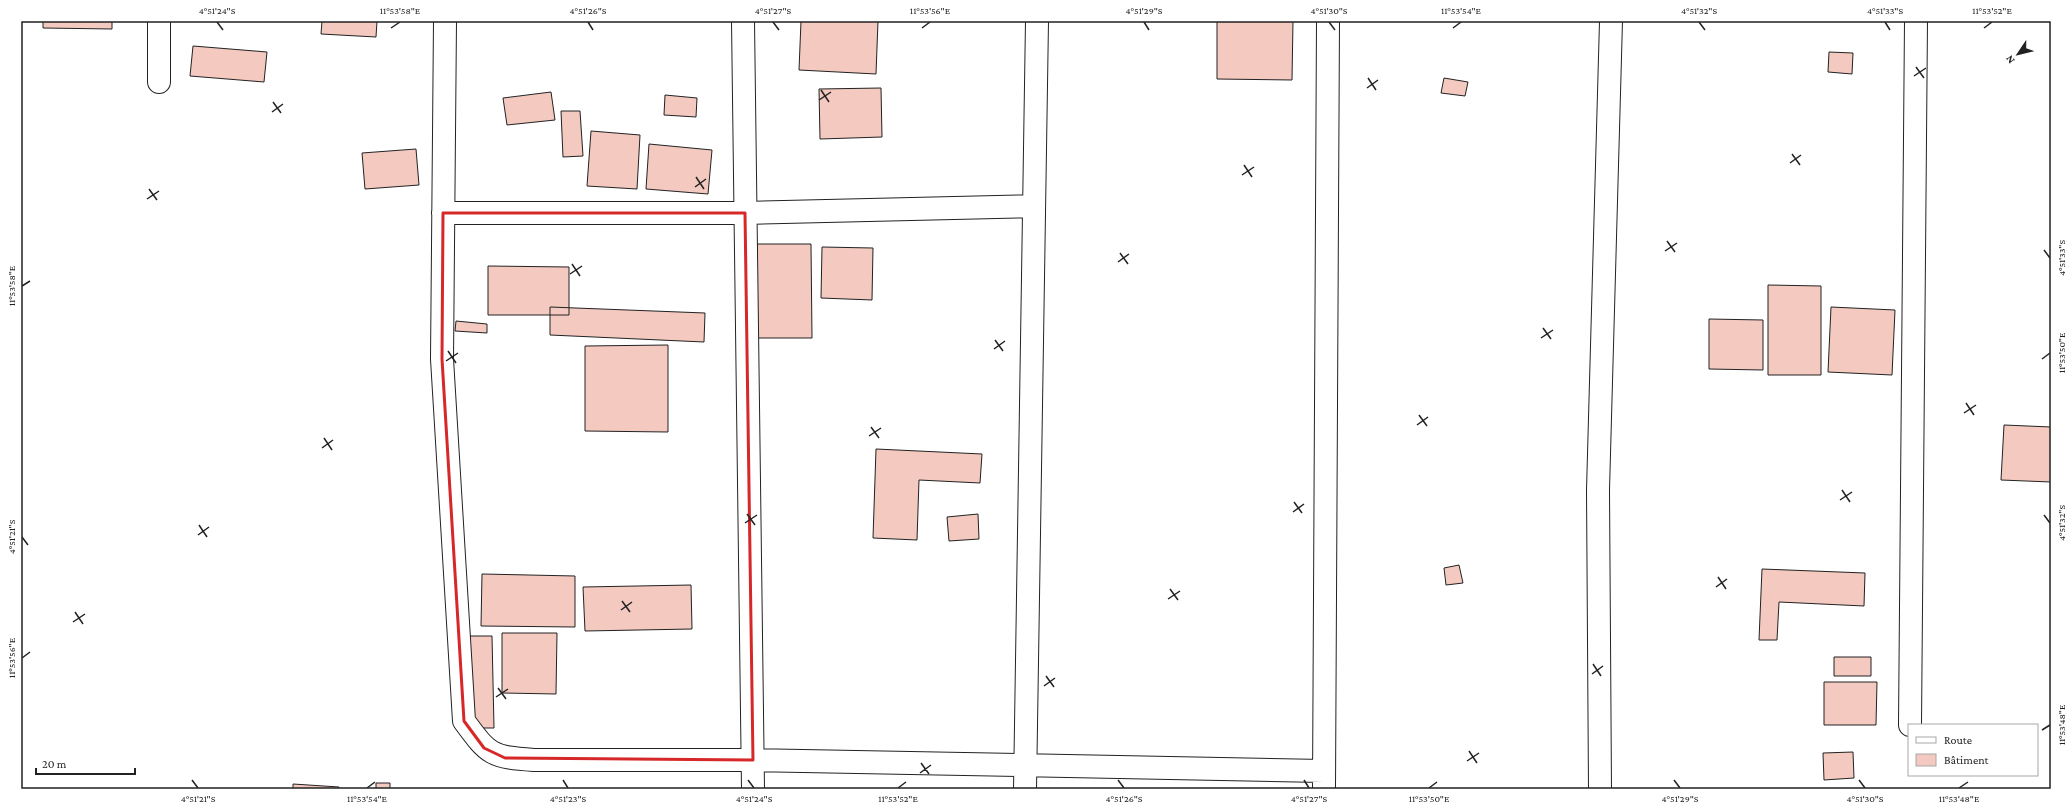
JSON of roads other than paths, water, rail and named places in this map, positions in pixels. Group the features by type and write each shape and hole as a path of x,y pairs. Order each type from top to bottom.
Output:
{"street":[{"path":"159,82 160,21"},
{"path":"445,21 442,359 464,721 484,748 505,758 534,760 753,760 1025,764 1324,780 1328,21"},
{"path":"743,21 753,789"},
{"path":"1025,789 1037,21"},
{"path":"1600,789 1598,490 1611,21"},
{"path":"1910,724 1916,21"},
{"path":"443,213 745,213 1034,206"}]}
